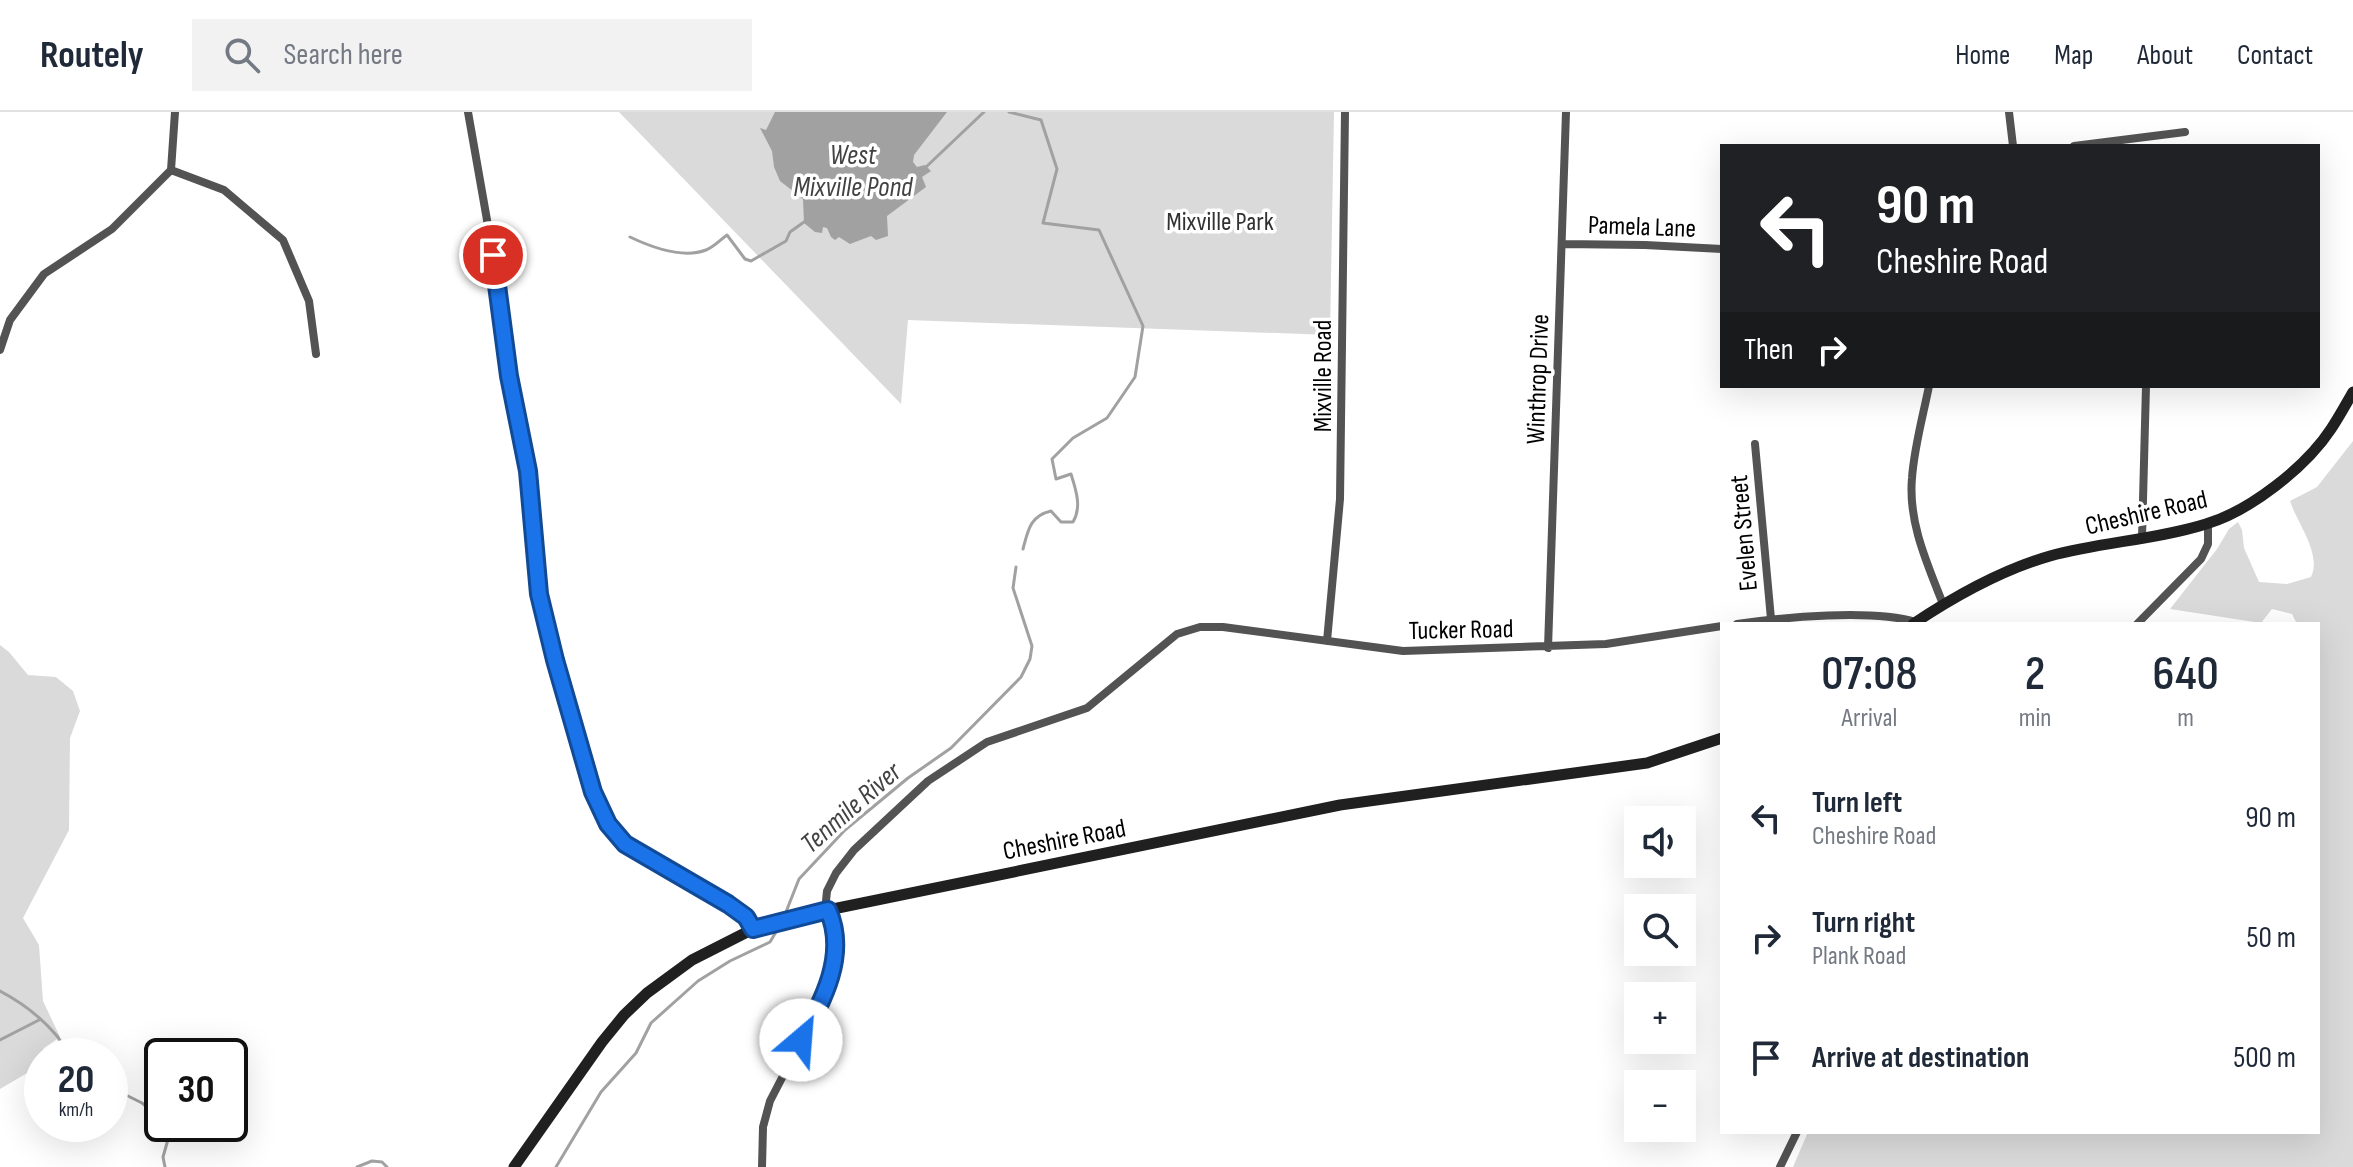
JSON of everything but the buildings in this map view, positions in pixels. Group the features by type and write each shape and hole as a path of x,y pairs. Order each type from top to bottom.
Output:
{"main road":[{"name":"Cheshire Road","path":"1916,622 1995,576 2050,556 2208,524 2259,498 2297,467 2330,431 2353,392"},
{"name":"Cheshire Road","path":"514,1167 624,1015 671,973 753,929 790,918 1340,805 1647,763 1720,739"}],"street":[{"path":"0,350 10,320 44,274 112,229 171,170 175,112"},
{"path":"468,112 490,237 509,376 528,471 539,594 593,792 608,824 625,844 728,904 746,917 753,929"},
{"name":"Mixville Road","path":"1327,641 1340,499 1345,112"},
{"name":"Winthrop Drive","path":"1548,648 1566,112"},
{"path":"2009,112 2013,144"},
{"path":"2090,144 2185,132"},
{"path":"171,170 224,190 283,240 309,301 316,354"},
{"name":"Pamela Lane","path":"1562,244 1720,249"},
{"path":"1929,388 1912,477 1913,513 1923,551 1943,604"},
{"path":"2142,538 2146,388"},
{"name":"Evelen Street","path":"1755,444 1771,619"},
{"path":"2139,622 2201,559 2208,544 2208,524"},
{"path":"1751,622 1895,616 1912,622"},
{"name":"Tucker Road","path":"828,910 827,891 854,850 928,781 987,742 1087,708 1177,634 1200,627 1223,627 1403,651 1606,644 1720,626"},
{"path":"762,1167 763,1127 770,1101 812,1020 833,969 836,932 828,910"},
{"path":"1780,1167 1796,1134"}],"green space":[{"name":"Mixville Park","path":"619,112 1334,112 1330,335 908,320 901,404"},
{"path":"2353,441 2353,1167 1793,1167 1807,1134 2320,1134 2320,622 2296,622 2292,614 2272,609 2262,622 2254,622 2170,609 2229,529 2238,522 2244,548 2259,582 2287,584 2311,577 2314,568 2311,549 2290,501 2317,487"},
{"path":"0,645 28,675 56,677 73,691 80,711 70,738 69,830 23,918 39,945 43,1001 60,1037 24,1038 24,1075 0,1089"}],"water":[{"name":"West Mixville Pond","path":"775,112 947,112 914,155 913,162 917,167 925,165 931,171 922,177 926,187 887,216 888,236 876,240 871,236 850,244 839,237 835,240 827,228 823,227 822,233 815,232 804,223 803,199 780,181 772,151 760,128 766,130"}],"waterway":[{"name":"Tenmile River","path":"926,167 984,112"},
{"name":"Tenmile River","path":"1009,112 1041,120 1057,169 1043,223 1099,230 1143,326 1135,377 1107,418 1073,438 1052,459 1056,479 1071,474 1078,504 1073,522 1061,522 1051,511 1038,516 1031,525 1023,549"},
{"path":"630,237 657,248 687,253 709,249 727,235 745,259 751,261 786,241 790,232 804,222"},
{"name":"Tenmile River","path":"784,917 799,879 845,830 908,778 951,748 1021,677 1030,659 1032,646 1013,588 1016,567"},
{"name":"Tenmile River","path":"556,1167 601,1092 636,1053 651,1023 698,981 770,942 779,927"},
{"path":"0,991 37,1016 58,1038"},
{"path":"0,1040 39,1020"},
{"path":"128,1096 144,1105"},
{"path":"165,1167 163,1157 167,1142"},
{"path":"357,1167 372,1161 382,1162 387,1167"}],"route":[{"path":"493,255 509,376 528,471 539,594 593,792 608,824 625,844 728,904 746,917 753,929 828,910 836,932 833,969 801,1040"}]}
